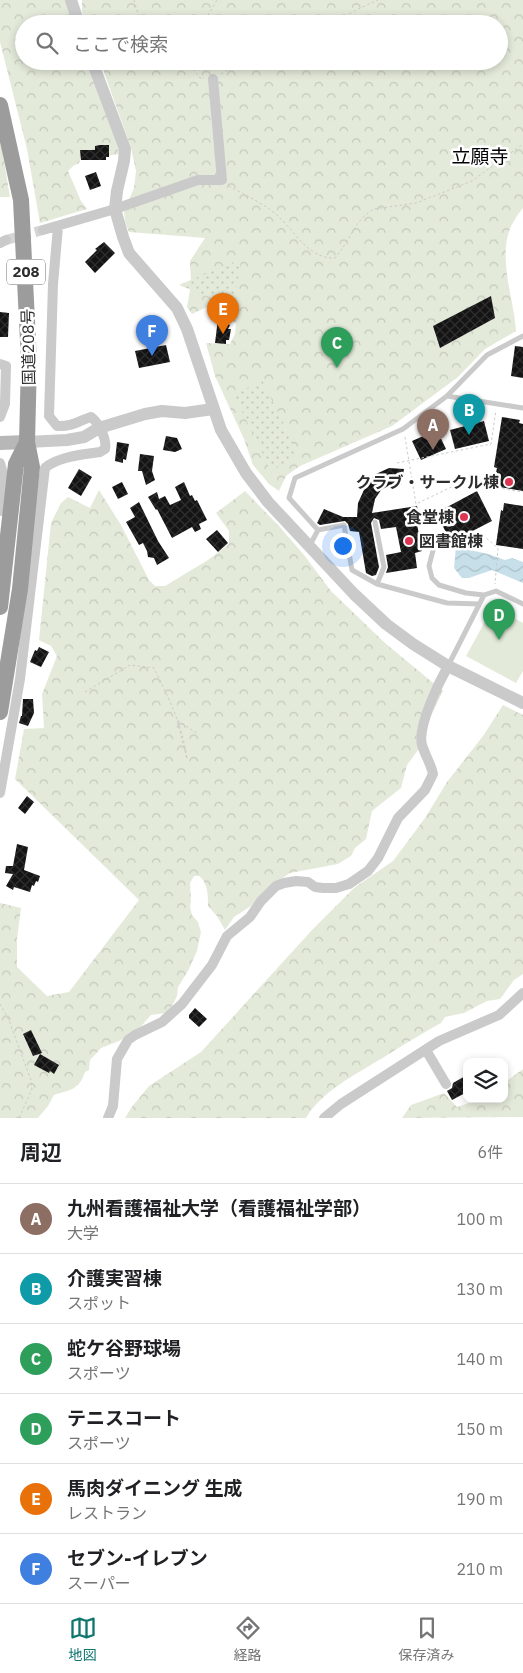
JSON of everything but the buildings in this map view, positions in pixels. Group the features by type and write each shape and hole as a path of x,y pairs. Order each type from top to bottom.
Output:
{"highway":[{"name":"国道208号","path":"0,105 21,200 29,361 27,442 32,467 20,589 0,712"},
{"name":"国道208号","path":"0,607 16,464 27,442"}],"main road":[{"path":"0,443 27,442"}],"street":[{"path":"71,0 76,15"},
{"path":"95,70 125,149 115,209 122,238 130,253 177,308 188,329 212,409 221,430 246,473 268,502 354,594 386,624 448,666 523,703"},
{"path":"43,230 115,209 198,180 222,180 213,79"},
{"path":"0,793 20,679 45,468 59,460 100,452 105,449 106,443 91,417 70,426 56,426 49,416 52,302 58,227"},
{"path":"0,364 6,366 5,404 0,417"},
{"path":"27,442 67,440 84,437 99,428 145,414 212,409"},
{"path":"0,463 4,477 0,511"},
{"path":"108,1118 113,1106 117,1059 128,1040 162,1022 182,1004 212,965 227,936 250,917 276,886 296,881 308,882 315,887 336,888 350,884 368,871 378,858 398,818 425,790 433,774 422,743 423,732 434,691 448,666"},
{"path":"324,1118 348,1099 439,1040 499,1015 523,993"},
{"path":"426,1050 446,1084"}],"lane":[{"path":"318,530 289,498 295,478 403,429 447,396 488,355 523,336"},
{"path":"447,396 523,408"},
{"path":"375,522 384,567 377,584"},
{"path":"318,530 344,525 352,570 377,584 447,603 479,604"},
{"path":"310,545 318,530"},
{"path":"437,535 429,566 432,578 439,585 466,593 484,595 496,591 523,604"},
{"path":"448,666 484,595"}],"path":[{"path":"134,0 138,15"},
{"path":"208,15 217,0"},
{"path":"347,15 378,0"},
{"path":"194,70 200,78 213,79 228,70"},
{"path":"222,180 276,214 313,253 327,258 335,258 358,223 374,209 416,203 472,180 523,144"},
{"path":"397,463 491,444 497,404"},
{"path":"403,429 416,504 462,482 523,492"},
{"path":"479,532 498,548 495,580"},
{"path":"479,604 502,617"},
{"path":"86,692 130,665 154,668 177,720 185,743 187,758 177,720"},
{"path":"177,720 198,734"},
{"path":"0,1004 8,1018 31,1080 32,1089 19,1118"}],"green space":[{"path":"0,0 67,0 72,15 15,15 15,70 91,70 118,141 119,154 80,160 79,163 68,171 81,201 87,209 40,223 27,149 0,42"},
{"path":"82,0 523,0 523,208 516,217 506,246 507,275 516,331 485,349 458,377 392,426 300,466 286,476 279,491 269,484 253,465 244,439 215,376 206,343 230,344 235,334 236,323 207,307 192,314 187,307 191,284 190,261 205,238 129,232 125,222 124,211 134,188 136,171 131,148 103,70 508,70 508,15 83,15"},
{"path":"0,138 1,143 10,197 0,197"},
{"path":"241,259 234,307 179,285"},
{"path":"262,380 299,455 271,471 234,395"},
{"path":"99,490 121,525 149,580 155,586 165,586 208,560 229,544 229,531 216,513 245,491 304,555 331,591 385,643 443,691 421,736 418,750 407,765 401,788 372,811 366,839 355,848 351,856 338,864 290,873 266,889 251,906 234,917 225,930 217,916 208,906 208,894 204,882 199,876 194,876 190,883 190,907 201,932 197,951 178,987 177,996 171,1008 166,1013 151,1015 137,1031 101,1048 90,1060 89,1070 85,1072 77,1086 54,1095 38,1118 0,1118 0,903 21,908 17,939 17,967 47,996 69,992 139,900 15,779 24,729 44,728 42,694 57,656 51,646 39,640 51,523 61,503 68,497 90,508"},
{"path":"493,607 523,623 523,671 516,683 466,656"},
{"path":"503,705 523,715 523,974 514,980 500,999 487,1001 464,1013 445,1017 441,1023 350,1077 321,1100 306,1118 125,1118 149,1086 201,1052 312,930 354,888 393,861 425,818 447,782 483,736"},
{"path":"523,1069 523,1117 402,1118 411,1105 444,1093 457,1107 468,1103 508,1103 508,1080"}],"water":[{"path":"456,547 505,560 512,558 523,562 523,583 492,570 469,578 462,578 454,568"}],"tunnel":[{"path":"6,240 43,230"}],"place":[{"name":"馬肉ダイニング 生成","path":"223,334"},
{"name":"セブン-イレブン","path":"152,356"},
{"name":"蛇ケ谷野球場","path":"337,368"},
{"name":"介護実習棟","path":"469,435"},
{"name":"九州看護福祉大学（看護福祉学部）","path":"433,450"},
{"name":"クラブ・サークル棟","path":"509,482"},
{"name":"食堂棟","path":"464,517"},
{"name":"図書館棟","path":"409,541"},
{"name":"テニスコート","path":"499,640"}],"district":[{"name":"立願寺","path":"480,156"}]}
